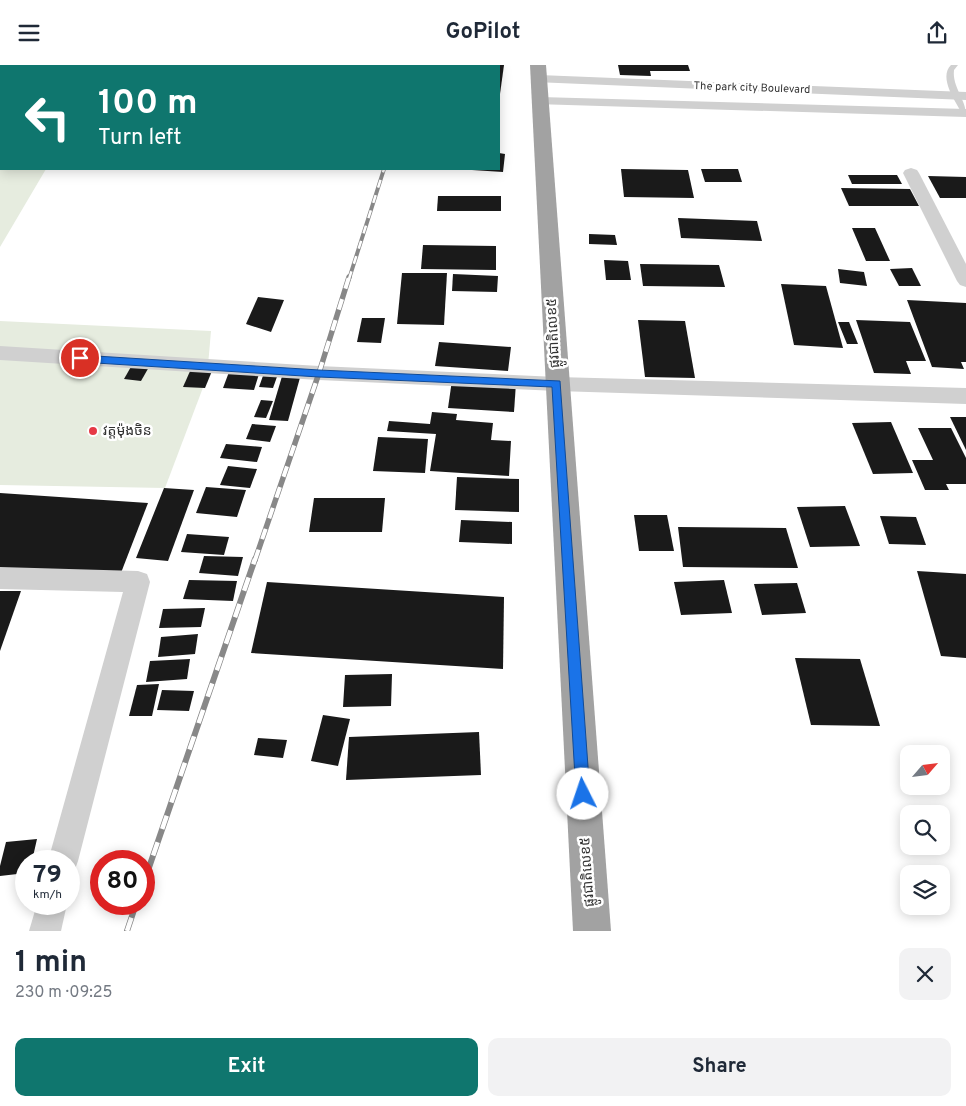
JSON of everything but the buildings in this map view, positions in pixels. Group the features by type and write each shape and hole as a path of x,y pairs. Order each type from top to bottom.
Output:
{"highway":[{"name":"ផ្លូវជាតិលេខ៥","path":"539,82 592,931"}],"street":[{"name":"The park city Boulevard","path":"539,82 961,96"},
{"name":"The park city Boulevard","path":"539,82 966,113"},
{"path":"911,173 966,281"},
{"path":"0,353 319,373 557,384 966,396"},
{"path":"0,578 138,582 67,850"},
{"path":"45,931 49,915"}],"lane":[{"path":"956,65 950,74 961,96 966,113"}],"shaded area":[{"path":"0,170 45,170 0,247"},
{"name":"វត្តម៉ុងចិន","path":"0,321 211,331 207,377 165,488 0,485"}],"railway":[{"path":"349,279 384,170"},
{"path":"255,560 319,373 349,277"},
{"path":"155,850 255,559"},
{"path":"127,931 132,915"}],"place":[{"name":"វត្តម៉ុងចិន","path":"93,431"}],"route":[{"path":"80,358 319,373 557,384 583,794"}]}
